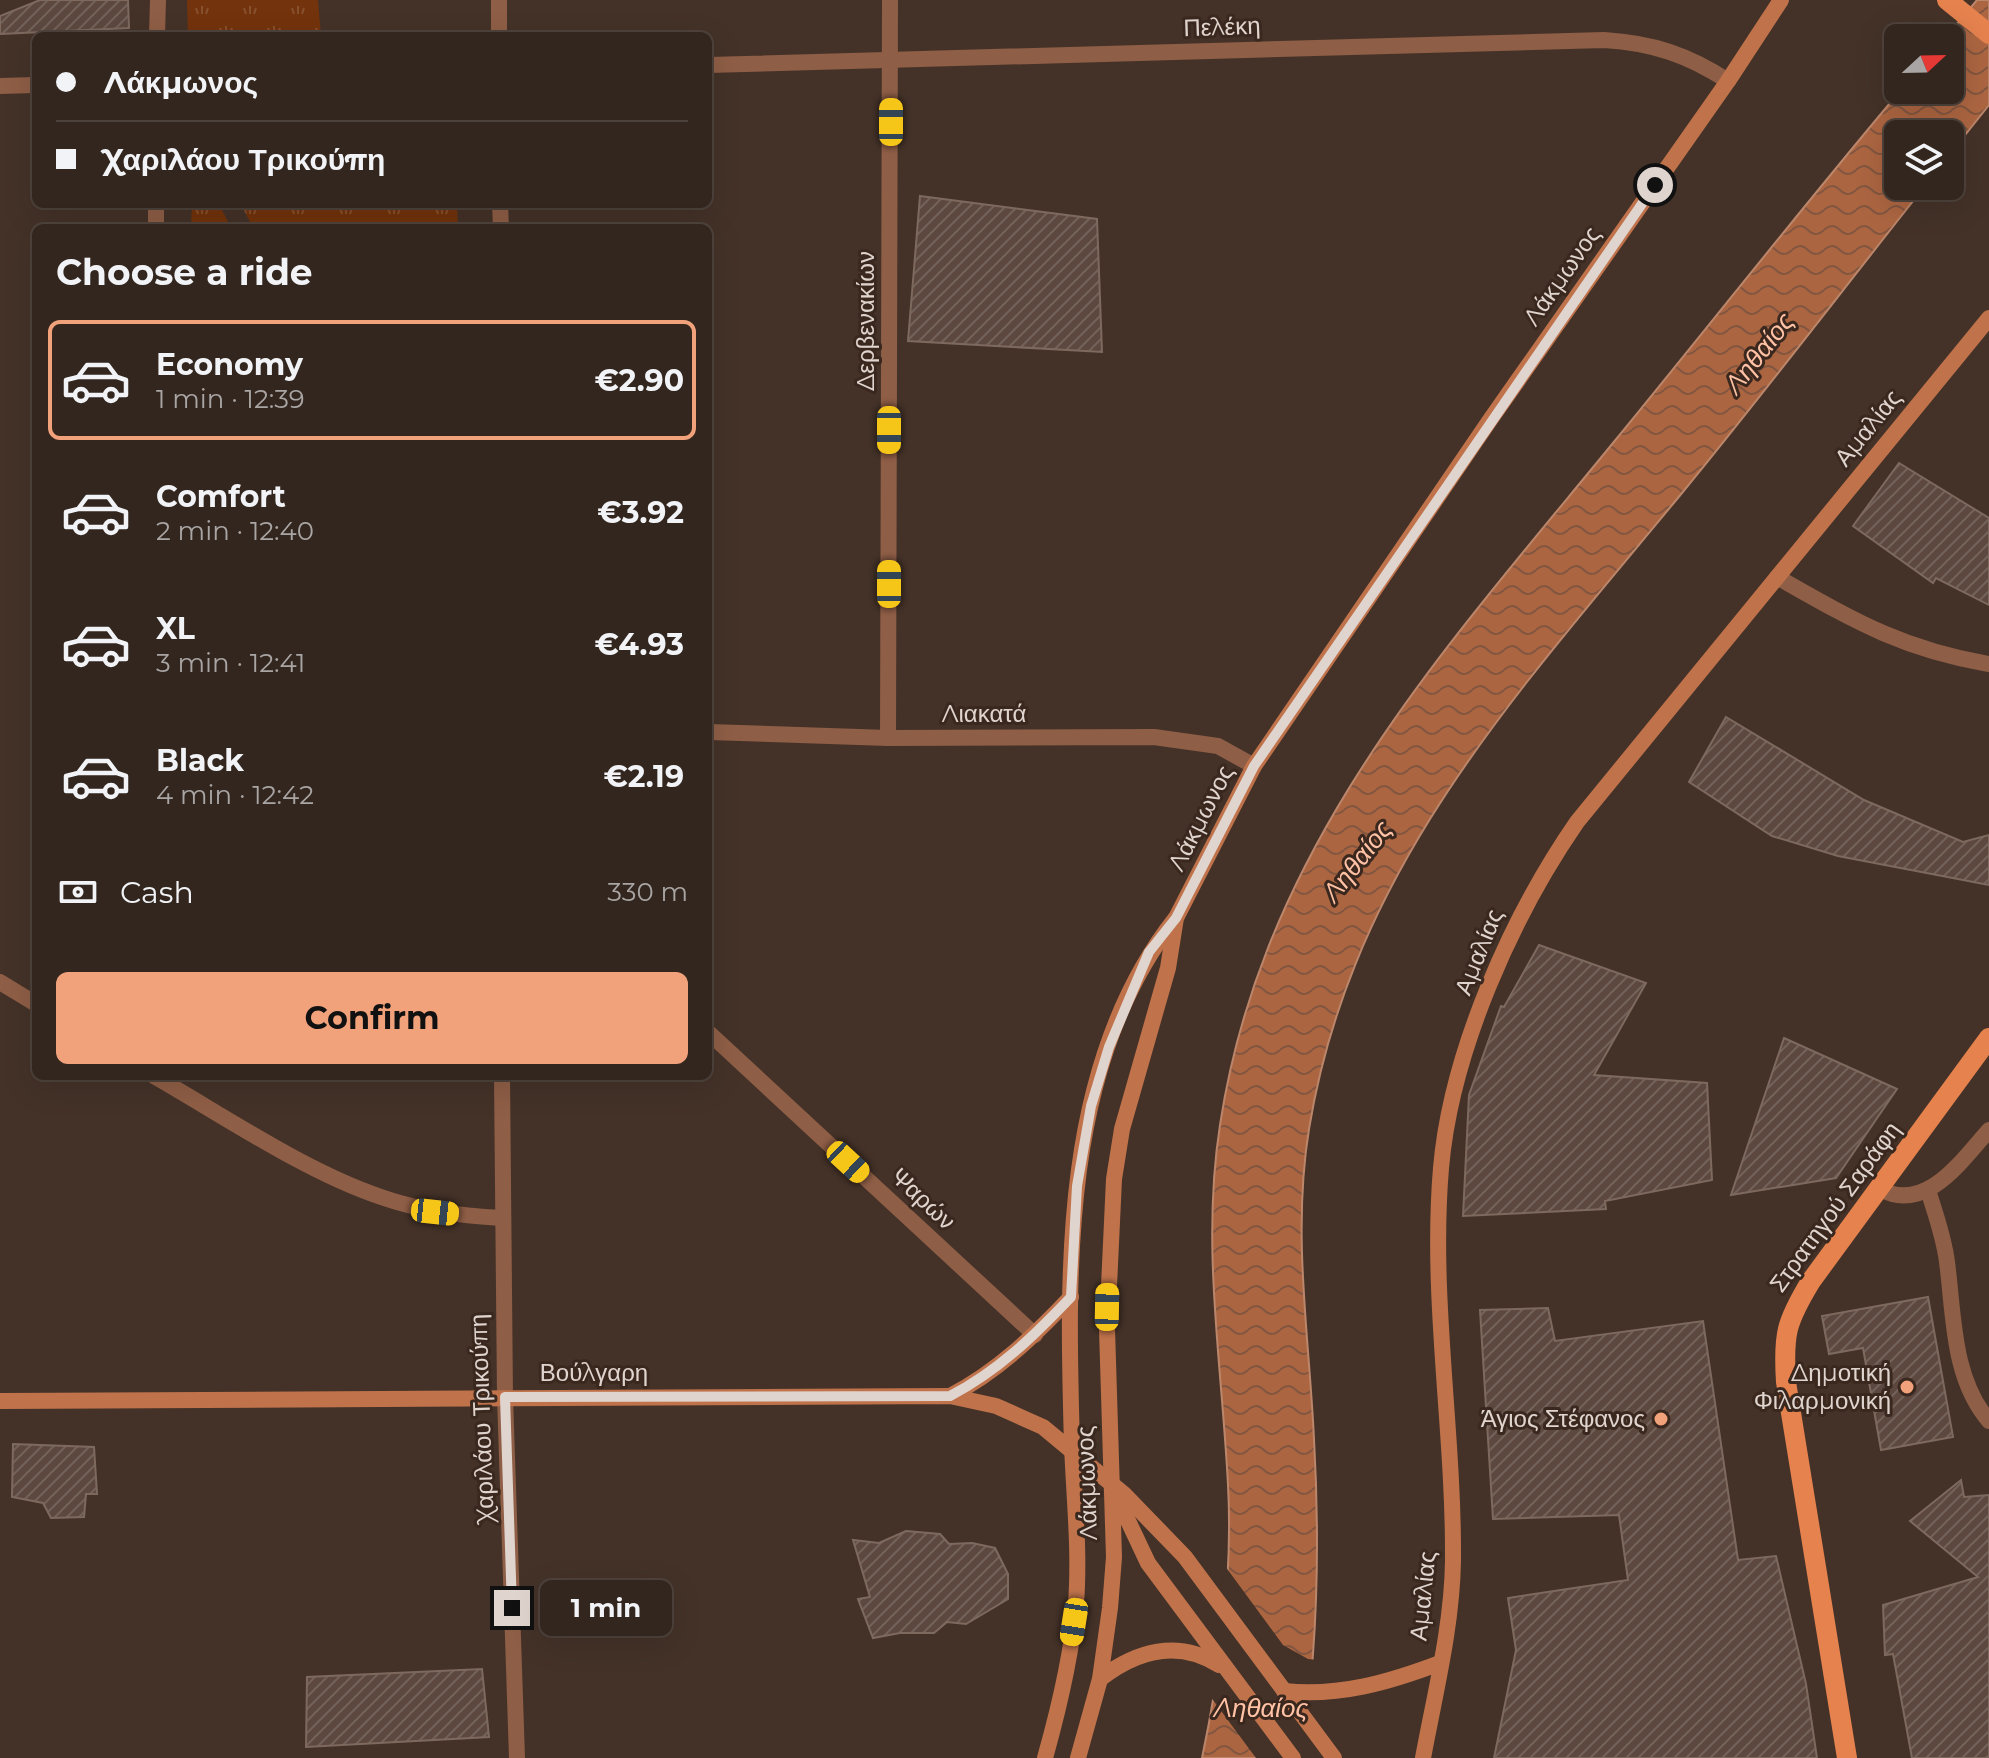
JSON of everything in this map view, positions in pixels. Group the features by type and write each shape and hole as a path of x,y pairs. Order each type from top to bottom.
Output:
{"main road":[{"path":"1947,0 1989,34"},
{"name":"Στρατηγού Σαράφη","path":"1847,1758 1786,1382 1785,1336 1790,1315 1811,1281 1989,1038"}],"street":[{"path":"157,32 158,0"},
{"path":"499,0 499,32"},
{"name":"Δερβενακίων","path":"888,738 890,0"},
{"name":"Λάκμωνος","path":"1078,1758 1109,1633 1114,1557 1107,1329 1114,1179 1122,1129 1168,968 1176,918 1254,766 1781,0"},
{"name":"Πελέκη","path":"712,65 1604,40 1660,47 1688,57 1728,81"},
{"path":"0,86 32,85"},
{"name":"Αμαλίας","path":"1423,1758 1453,1564 1439,1197 1445,1134 1468,1051 1519,915 1556,852 1609,781 1989,318"},
{"path":"1777,577 1877,633 1908,646 1989,664"},
{"name":"Λιακατά","path":"712,732 888,738 1154,737 1218,746 1254,766"},
{"path":"1045,1758 1077,1601 1071,1297 1077,1186 1091,1106 1130,994 1149,952 1176,918"},
{"path":"0,982 32,1002"},
{"name":"Ψαρών","path":"712,1036 1035,1335"},
{"path":"161,1080 299,1158 379,1197 435,1212 502,1218"},
{"name":"Χαριλάου Τρικούπη","path":"502,1080 505,1397 517,1758"},
{"path":"1880,1189 1901,1196 1928,1190 1953,1170 1989,1130"},
{"path":"1928,1190 1947,1260 1954,1329 1965,1377 1989,1421"},
{"path":"950,1396 978,1382 1035,1335 1071,1297"},
{"name":"Βούλγαρη","path":"0,1401 950,1396 1011,1412 1043,1427 1073,1450 1148,1518 1193,1567 1334,1758"},
{"path":"1110,1482 1148,1563 1293,1758"},
{"path":"1100,1679 1137,1655 1190,1652 1227,1671"},
{"path":"1284,1691 1326,1692 1385,1682 1440,1663"}],"green space":[{"path":"187,0 318,0 321,32 188,32"},
{"path":"192,208 221,208 229,224 191,224"},
{"path":"243,208 457,208 458,224 251,224"}],"water":[{"name":"Ληθαίος","path":"1977,0 1989,0 1989,105 1964,136 1964,120 1884,120 1884,200 1914,200 1744,417 1504,712 1451,787 1403,865 1363,947 1331,1035 1309,1129 1304,1168 1303,1284 1314,1439 1317,1559 1311,1678 1301,1758 1202,1758 1220,1656 1229,1554 1228,1485 1213,1260 1215,1170 1220,1125 1242,1024 1275,931 1318,842 1368,758 1425,677 1485,599 1889,104 1964,104 1964,24 1957,24"}],"pier":[{"path":"1225,1566 1283,1645 1308,1659 1318,1660 1305,1758 1256,1758 1210,1696"}],"building":[{"path":"40,0 128,0 129,28 0,34 0,16"},
{"path":"920,196 1097,219 1102,352 908,341"},
{"path":"1899,463 1989,518 1989,605 1936,578 1933,583 1853,526"},
{"path":"1726,717 1864,800 1963,842 1989,835 1989,885 1838,856 1772,836 1689,782"},
{"path":"1539,945 1646,983 1594,1075 1707,1083 1712,1180 1605,1201 1606,1209 1463,1216 1469,1095 1501,1006 1504,1007"},
{"path":"1784,1038 1897,1089 1836,1178 1731,1195"},
{"name":"Δημοτική Φιλαρμονική","path":"1928,1297 1953,1437 1881,1450 1863,1348 1829,1354 1822,1316"},
{"path":"1548,1308 1555,1341 1703,1321 1738,1560 1776,1556 1806,1684 1817,1758 1494,1758 1516,1650 1508,1598 1628,1580 1619,1515 1493,1519 1480,1310"},
{"path":"13,1444 94,1447 97,1494 86,1494 84,1517 51,1518 43,1503 12,1497"},
{"path":"1961,1480 1964,1497 1989,1495 1989,1758 1912,1758 1893,1654 1885,1655 1883,1605 1978,1577 1910,1521"},
{"path":"906,1531 940,1534 949,1544 972,1543 995,1548 1008,1574 1008,1599 966,1624 947,1622 934,1633 900,1633 873,1638 858,1599 870,1597 853,1540 879,1543"},
{"path":"482,1669 489,1737 306,1747 307,1677"}],"place":[{"name":"Δημοτική Φιλαρμονική","path":"1907,1387"},
{"name":"Άγιος Στέφανος","path":"1661,1419"}],"route":[{"path":"512,1608 505,1397 950,1396 978,1382 1016,1353 1071,1297 1077,1186 1083,1140 1109,1047 1149,952 1176,918 1254,766 1655,185"}]}
